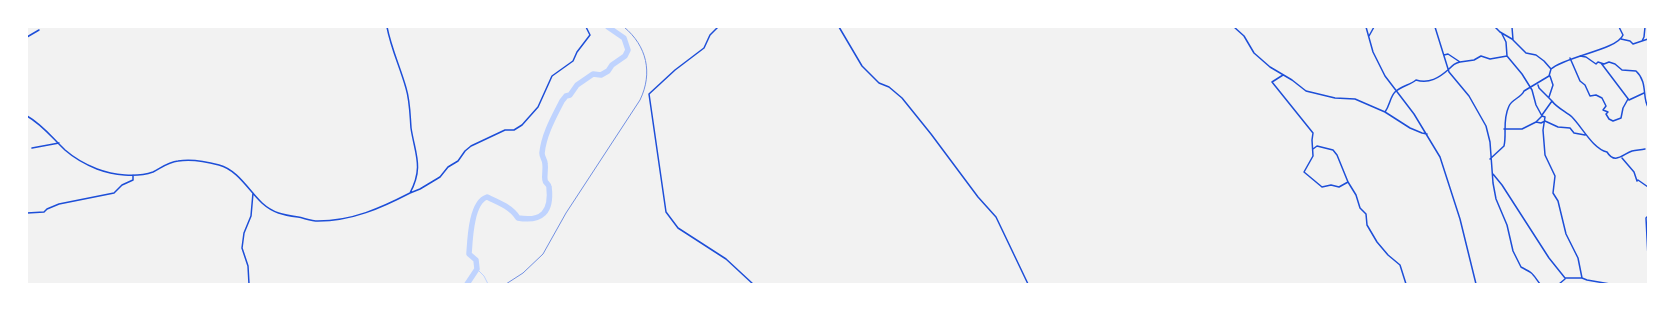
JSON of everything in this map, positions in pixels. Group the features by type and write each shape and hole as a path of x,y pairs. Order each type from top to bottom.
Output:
{"street":[{"path":"387,27 390,45 400,67 408,95 412,129 419,165 416,179 410,193"},
{"path":"27,116 36,122 66,151 91,167 104,171 133,175 153,172 176,161 191,160 224,167 236,175 261,202 279,214 318,221 364,214 383,207 420,189 440,177 448,167 458,161 465,151 471,146 505,130 517,129 538,107 551,78 571,62 579,49 589,38 590,35 586,27"},
{"path":"718,27 710,35 704,48 675,70 649,94 656,149 662,176 663,202 666,212 674,224 726,259 753,284"},
{"path":"839,27 862,66 879,83 889,87 902,98 978,197 996,217 1028,284"},
{"path":"1234,27 1244,36 1254,53 1270,67 1283,74 1306,91 1335,98 1354,99 1385,112 1410,128 1427,134"},
{"path":"1366,27 1371,47 1388,82 1414,114 1427,134 1444,168 1467,244 1476,284"},
{"path":"1369,37 1374,27"},
{"path":"1435,27 1448,70 1469,96 1486,126 1490,142 1492,183 1496,199 1510,234 1513,251 1521,267 1528,269 1534,274 1540,284"},
{"path":"1495,27 1502,34 1513,40 1526,53 1536,55 1551,69"},
{"path":"1512,27 1513,40"},
{"path":"1619,27 1622,36 1621,39"},
{"path":"1642,41 1645,27"},
{"path":"27,37 39,30"},
{"path":"1502,34 1506,42 1507,56 1530,87 1536,105 1545,117 1544,130 1546,155 1554,176 1553,193 1558,201 1566,234 1578,258 1582,278"},
{"path":"1549,97 1553,85 1550,76 1551,69 1557,64 1570,58 1611,46 1621,39 1630,41 1633,44 1648,39"},
{"path":"1444,55 1448,54 1460,62"},
{"path":"1385,112 1390,106 1396,91 1400,90 1403,85 1412,84 1416,80 1430,82 1456,63 1474,60 1481,56 1490,59 1494,57 1507,56"},
{"path":"1579,56 1586,57 1596,64 1598,62 1608,62 1615,64 1622,70 1636,71 1645,86 1644,93 1648,107"},
{"path":"1570,58 1580,81 1585,85 1590,96 1602,98 1606,106 1603,110 1608,112 1606,114 1609,119 1613,121 1621,118 1623,108 1628,99"},
{"path":"1601,63 1628,99"},
{"path":"1283,74 1272,82 1313,133 1313,156 1304,172 1322,187 1331,185 1339,187 1348,182"},
{"path":"1490,159 1504,146 1504,124 1509,104 1530,87 1538,84 1539,81 1550,76"},
{"path":"1538,84 1539,88 1553,102 1576,121 1598,149 1607,152 1609,155 1614,157 1622,158 1634,151 1645,149"},
{"path":"1628,99 1630,100 1644,93"},
{"path":"1536,122 1545,113 1548,106 1553,102"},
{"path":"1504,129 1522,129 1536,122 1545,121 1558,127 1570,128 1574,133 1587,135"},
{"path":"32,148 59,143"},
{"path":"1313,149 1320,146 1333,150 1342,165 1341,168 1348,182 1356,195 1360,208 1366,214 1367,224 1377,242 1388,255 1400,265 1406,284"},
{"path":"1622,158 1634,172 1637,181 1638,180 1648,187"},
{"path":"1492,172 1502,185 1548,258 1565,278"},
{"path":"27,213 44,212 47,209 59,204 114,193 122,185 133,180 133,175"},
{"path":"249,284 248,266 242,248 244,233 251,216 253,193"},
{"path":"1648,216 1646,218 1648,257"},
{"path":"1559,284 1565,278 1582,278 1610,284"}],"waterway":[{"path":"467,284 477,269 476,260 469,254 469,248 472,222 482,200 487,197 496,201 508,208 518,218 526,219 539,217 547,209 550,196 549,187 545,181 545,162 542,153 547,132 562,101 566,96 570,95 577,85 593,74 601,75 608,71 612,65 625,56 628,50 624,38 608,27"},
{"path":"477,269 484,276 488,284"}],"railway":[{"path":"506,284 523,273 543,254 566,213 640,100 646,80 646,60 638,43 632,34 624,27"}]}
